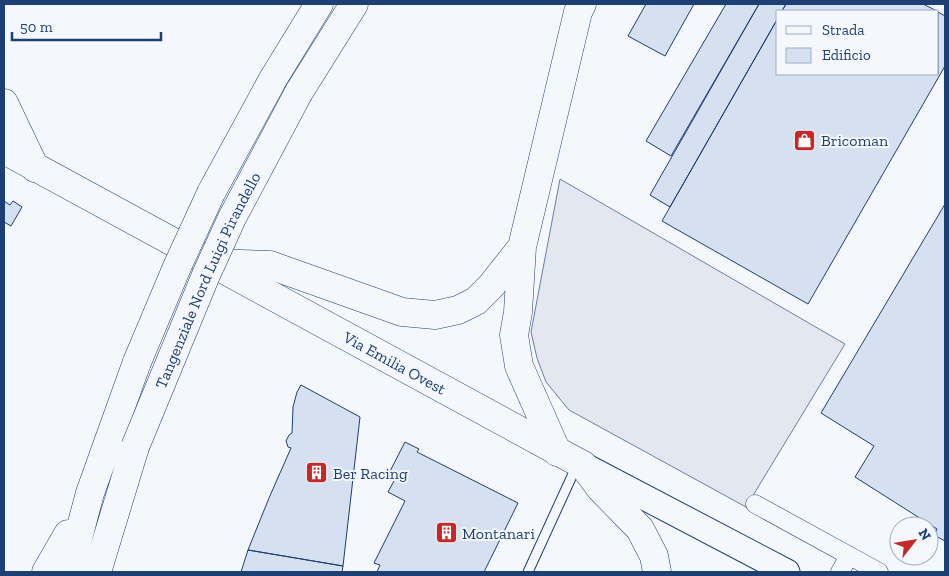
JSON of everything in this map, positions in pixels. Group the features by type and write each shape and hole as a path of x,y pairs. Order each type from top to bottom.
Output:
{"main road":[{"path":"277,73 291,25 304,4"},
{"name":"Tangenziale Nord Luigi Pirandello","path":"68,572 90,493 111,434 137,362 177,267 234,149 319,4"},
{"name":"Tangenziale Nord Luigi Pirandello","path":"97,572 135,447 206,275 237,209 299,92 354,4"},
{"path":"582,4 578,12 522,248 518,312 514,335 519,366 573,460 640,529 654,556 657,572"},
{"path":"4,103 35,168"},
{"name":"Via Emilia Ovest","path":"4,150 573,460 787,572"},
{"path":"212,263 270,265 402,312 436,316 458,310 476,302 522,248"},
{"path":"46,572 90,493"}],"street":[{"path":"755,504 879,572"},
{"path":"840,572 849,556"}],"lane":[{"path":"528,572 573,460"}],"shaded area":[{"path":"560,179 845,344 746,507 569,410 546,382 537,358 531,332"}],"building":[{"path":"646,4 694,4 665,56 628,36"},
{"path":"726,4 759,4 671,156 646,141"},
{"path":"759,4 786,4 783,10 776,10 776,22 670,207 650,195"},
{"path":"786,4 923,4 935,10 783,10"},
{"name":"Bricoman","path":"939,13 945,16 945,66 808,304 662,221 776,22 776,75 939,75"},
{"path":"4,201 10,205 13,201 22,207 11,226 4,222"},
{"path":"945,204 945,541 939,538 939,516 916,516 855,477 874,446 821,413"},
{"name":"Ber Racing","path":"301,385 360,417 343,566 248,550 291,448 288,447 286,441 292,433 293,407"},
{"name":"Montanari","path":"405,442 419,449 417,452 518,503 484,572 377,572 380,565 374,563 405,501 388,492 394,481 387,477"},
{"path":"248,550 343,566 342,572 241,572"}],"place":[{"name":"Bricoman","path":"805,140"},
{"name":"Ber Racing","path":"317,473"},
{"name":"Montanari","path":"446,533"}]}
